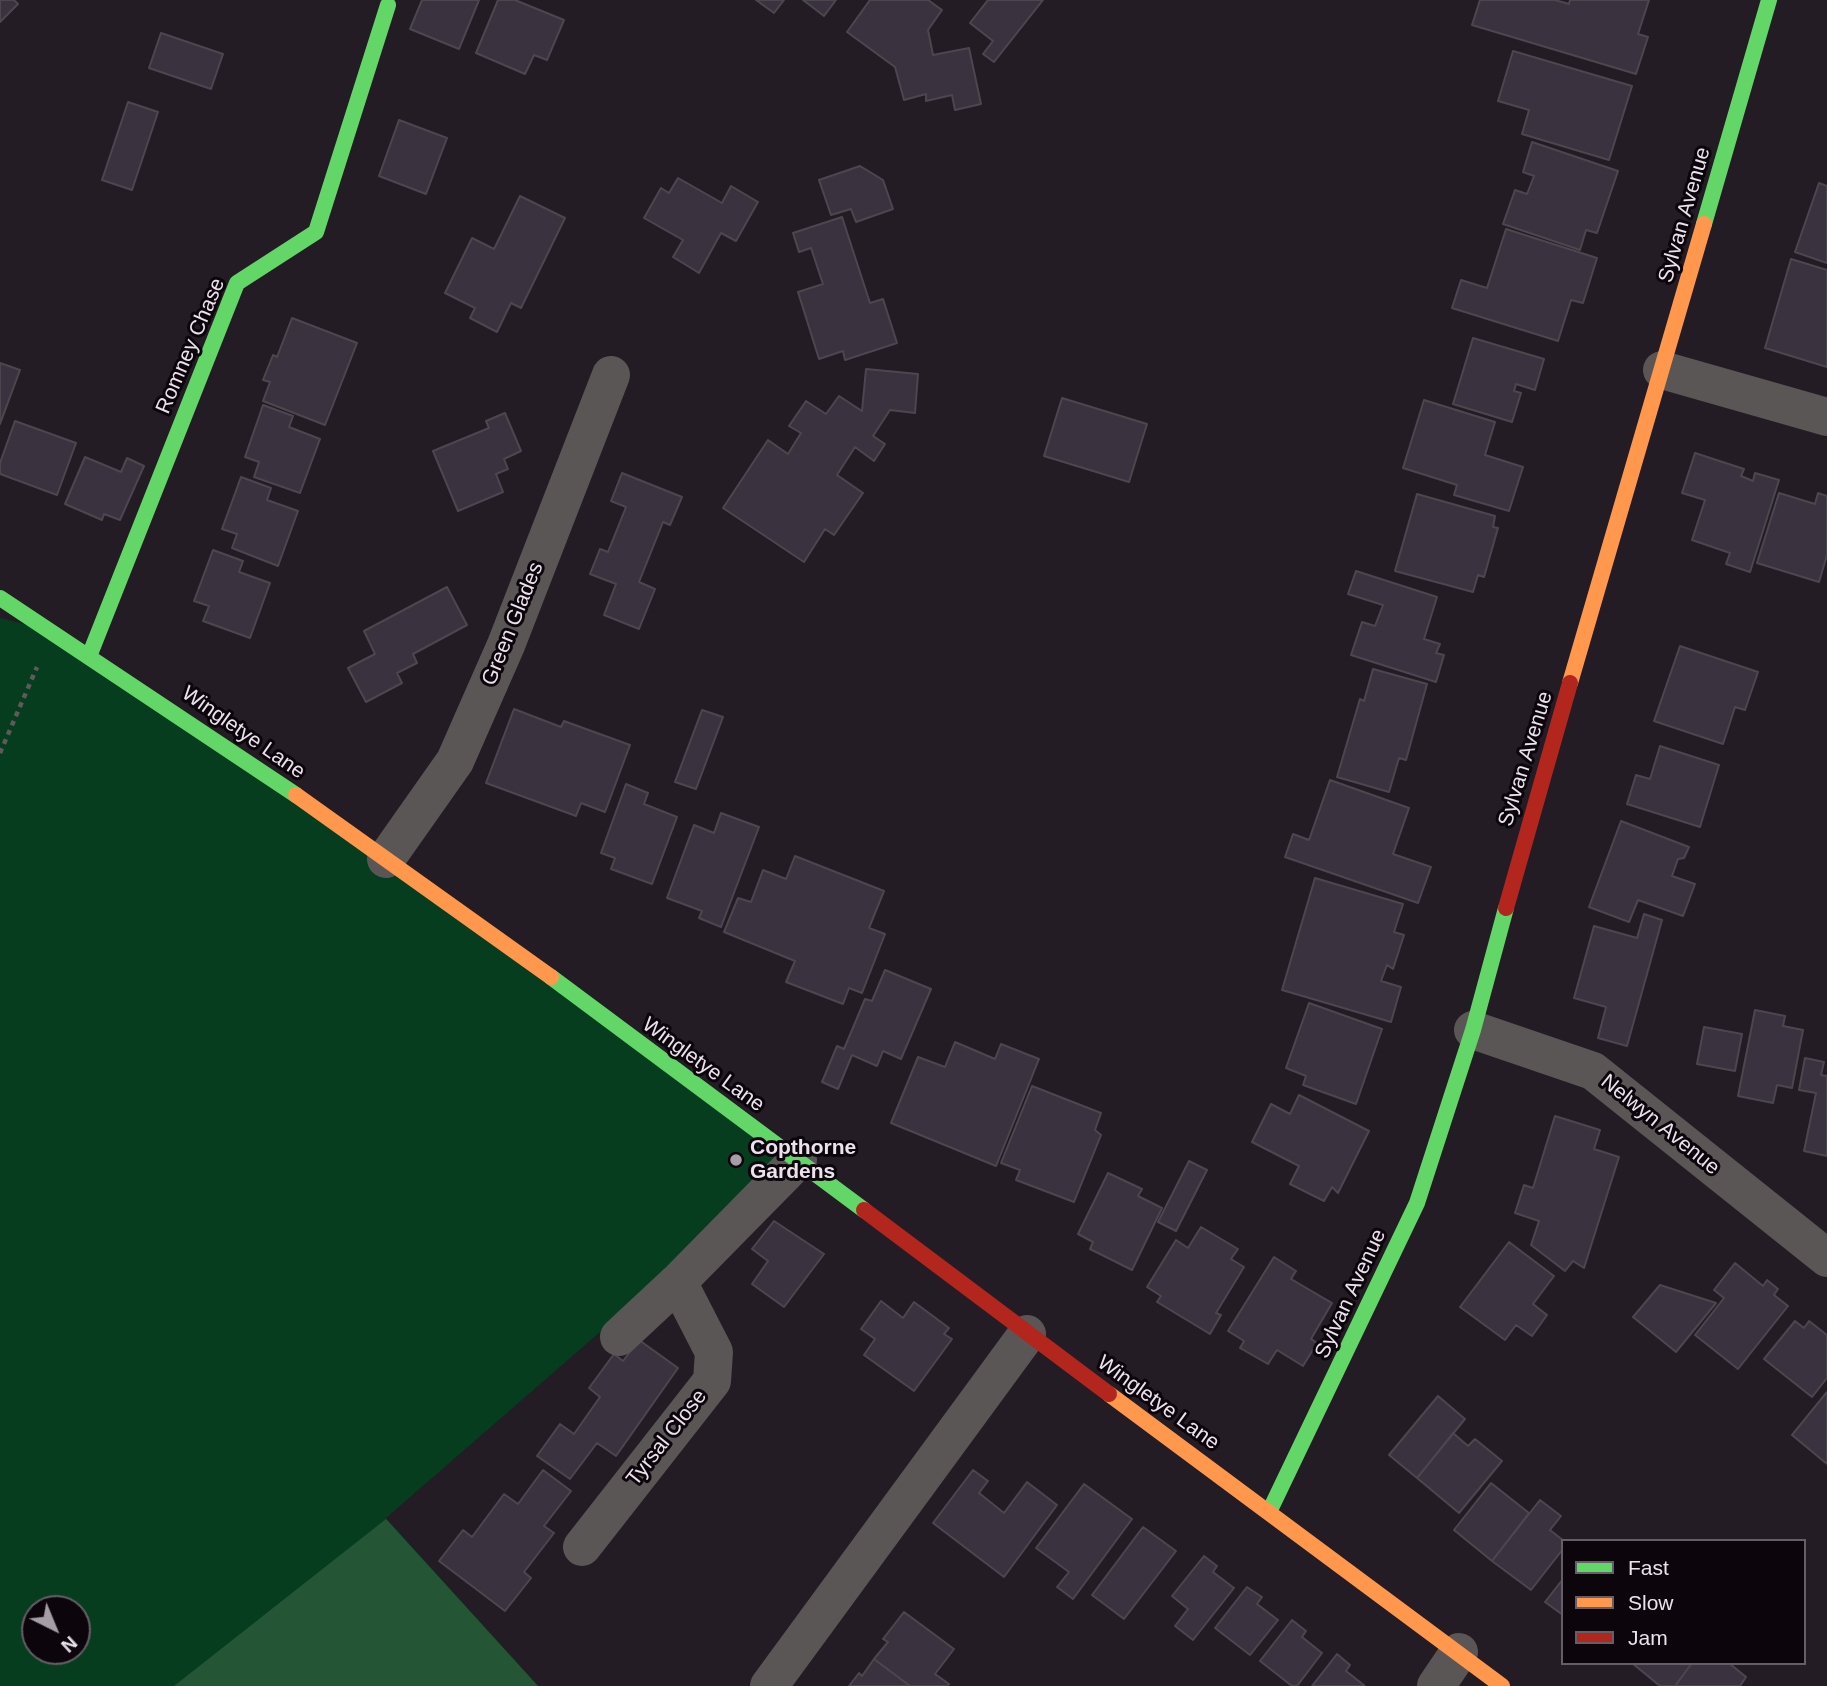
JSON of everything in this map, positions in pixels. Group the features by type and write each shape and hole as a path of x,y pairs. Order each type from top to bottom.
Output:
{"street":[{"name":"Sylvan Avenue","path":"1270,1510 1418,1203 1472,1030 1528,825 1769,0"},
{"name":"Romney Chase","path":"90,654 237,282 316,232 388,5"},
{"path":"1662,370 1827,417"},
{"name":"Green Glades","path":"386,859 454,761 506,645 611,375"},
{"name":"Wingletye Lane","path":"0,598 90,654 249,761 386,859 798,1160 1027,1334 1270,1510 1502,1686"},
{"name":"Nelwyn Avenue","path":"1472,1030 1593,1071 1827,1258"},
{"path":"619,1336 678,1282 798,1160"},
{"name":"Tyrsal Close","path":"582,1547 712,1381 714,1352 678,1282"},
{"path":"769,1686 1027,1334"},
{"path":"1436,1686 1459,1652"}],"path":[{"path":"0,753 53,631"}],"green space":[{"path":"0,618 53,631 798,1160 386,1518 538,1686 0,1686"},
{"path":"386,1519 538,1686 174,1686"}],"building":[{"path":"0,0 14,0 18,4 0,22"},
{"path":"422,0 479,0 459,49 410,29"},
{"path":"498,0 515,0 564,20 547,60 534,55 525,74 476,53"},
{"path":"756,0 784,0 774,13"},
{"path":"803,0 836,0 824,16"},
{"path":"870,0 928,0 942,10 928,30 933,55 969,48 981,104 955,110 952,95 926,101 926,94 904,100 895,67 847,32"},
{"path":"988,0 1043,0 994,62 983,54 993,41 970,23"},
{"path":"1480,0 1555,0 1569,4 1570,0 1649,0 1638,34 1648,37 1636,74 1472,25"},
{"path":"161,33 223,54 211,89 149,68"},
{"path":"1513,51 1632,86 1609,160 1522,134 1529,110 1498,101"},
{"path":"128,102 158,112 132,190 102,180"},
{"path":"399,120 447,138 426,194 379,176"},
{"path":"1532,142 1618,171 1597,233 1586,230 1580,250 1503,224 1515,190 1527,194 1534,176 1523,172"},
{"path":"860,166 883,180 893,209 856,222 851,209 831,215 819,180"},
{"path":"678,178 722,203 731,186 758,202 736,241 721,233 699,273 673,257 683,240 644,218 661,188 669,193"},
{"path":"1819,183 1827,186 1827,263 1795,252"},
{"path":"520,196 565,218 521,308 511,303 497,332 470,318 475,308 445,293 472,238 494,249"},
{"path":"842,217 870,303 883,299 897,343 845,360 843,351 819,359 798,292 823,284 811,248 799,252 793,233"},
{"path":"1506,229 1597,258 1583,303 1571,300 1558,341 1452,308 1461,280 1487,288"},
{"path":"1791,259 1827,270 1827,367 1765,348"},
{"path":"292,318 357,343 325,425 263,401 270,382 263,380 273,355 277,357"},
{"path":"1473,338 1544,359 1535,390 1516,384 1514,391 1521,393 1512,422 1453,404"},
{"path":"0,363 20,370 0,424"},
{"path":"866,369 918,374 915,413 890,410 873,436 885,444 874,461 855,447 837,475 863,493 834,535 825,529 804,562 723,508 768,440 788,454 801,433 789,426 806,401 826,414 839,396 862,411"},
{"path":"1062,398 1147,424 1129,482 1044,456"},
{"path":"1424,400 1495,422 1485,455 1523,467 1509,511 1454,495 1457,485 1403,468"},
{"path":"263,405 293,416 289,427 320,439 300,493 254,477 259,462 245,457"},
{"path":"505,413 521,451 504,459 508,469 496,474 503,492 458,511 433,451 489,428 486,421"},
{"path":"15,421 76,443 57,495 0,474 0,463"},
{"path":"1695,453 1744,469 1741,476 1753,481 1755,473 1779,480 1750,572 1726,564 1730,553 1692,540 1705,500 1682,493"},
{"path":"85,457 121,472 127,458 144,466 120,520 104,514 102,520 65,504"},
{"path":"622,473 682,497 670,525 663,522 639,582 655,589 639,629 604,615 616,584 590,574 600,549 608,552 626,507 611,501"},
{"path":"241,477 271,488 267,500 298,511 278,566 232,548 237,534 222,529"},
{"path":"1779,493 1815,504 1818,493 1827,496 1827,555 1819,582 1757,563"},
{"path":"1417,494 1495,516 1493,527 1498,528 1484,577 1478,575 1473,592 1395,571"},
{"path":"213,550 243,561 239,572 270,583 250,638 203,621 209,606 194,601"},
{"path":"1356,571 1437,597 1424,639 1440,644 1436,653 1444,655 1436,682 1351,655 1362,622 1375,626 1383,605 1348,594"},
{"path":"447,587 467,625 413,654 417,663 397,673 402,683 366,702 348,668 375,654 364,631"},
{"path":"1680,646 1758,672 1745,710 1735,707 1723,744 1654,721"},
{"path":"1373,669 1427,684 1406,760 1399,758 1389,792 1337,777 1360,699 1364,701"},
{"path":"514,709 561,727 564,721 630,745 605,812 581,803 576,816 486,783"},
{"path":"702,710 723,717 696,789 675,782"},
{"path":"1660,746 1719,765 1700,827 1627,804 1636,775 1650,779"},
{"path":"1330,780 1409,808 1393,854 1431,867 1418,903 1285,857 1293,834 1309,840"},
{"path":"626,784 648,793 644,804 677,817 652,884 611,869 615,858 601,853"},
{"path":"721,813 759,827 721,927 699,918 702,911 667,898 694,825 714,833"},
{"path":"1621,821 1689,847 1684,858 1678,859 1672,876 1695,884 1683,916 1638,900 1629,922 1589,907"},
{"path":"795,856 884,891 869,928 885,934 862,993 849,988 843,1004 786,982 795,961 724,932 738,898 751,902 763,870 786,879"},
{"path":"1315,878 1403,904 1394,932 1404,935 1393,969 1387,965 1381,981 1401,987 1391,1022 1282,990"},
{"path":"1644,914 1662,920 1627,1046 1598,1038 1606,1007 1574,998 1594,926 1637,938"},
{"path":"885,970 931,989 901,1059 883,1051 877,1066 852,1055 838,1089 822,1082 837,1046 844,1049 865,999 872,1001"},
{"path":"1309,1003 1382,1029 1356,1104 1303,1085 1306,1076 1286,1068"},
{"path":"1755,1010 1785,1016 1783,1026 1803,1030 1792,1088 1777,1085 1773,1103 1738,1096"},
{"path":"1704,1027 1742,1034 1735,1071 1697,1064"},
{"path":"955,1042 995,1059 1001,1044 1039,1059 996,1166 891,1123 918,1057 945,1067"},
{"path":"1805,1058 1824,1062 1821,1075 1827,1076 1827,1156 1804,1151 1816,1093 1799,1090"},
{"path":"1032,1086 1101,1113 1095,1130 1101,1135 1074,1202 1016,1180 1020,1170 1001,1163"},
{"path":"1299,1095 1369,1131 1338,1193 1332,1187 1324,1201 1290,1184 1299,1166 1252,1142 1271,1104 1290,1114"},
{"path":"1555,1116 1600,1130 1594,1149 1619,1157 1584,1268 1573,1261 1565,1271 1531,1245 1539,1221 1515,1213 1524,1185 1533,1188"},
{"path":"1189,1161 1207,1170 1176,1231 1158,1222"},
{"path":"1108,1173 1142,1189 1138,1196 1162,1208 1132,1270 1090,1249 1093,1242 1078,1234"},
{"path":"774,1221 824,1254 784,1307 752,1284 768,1261 752,1249"},
{"path":"1201,1227 1238,1249 1231,1259 1244,1267 1216,1313 1221,1315 1210,1334 1157,1302 1161,1296 1147,1287 1176,1240 1188,1248"},
{"path":"1509,1242 1554,1276 1533,1304 1547,1315 1532,1336 1516,1325 1505,1340 1460,1307"},
{"path":"1274,1257 1296,1271 1291,1279 1332,1303 1311,1339 1317,1343 1303,1366 1277,1350 1268,1364 1240,1348 1244,1341 1228,1331"},
{"path":"1735,1263 1763,1286 1767,1280 1778,1289 1774,1295 1788,1306 1738,1369 1695,1335 1724,1298 1714,1290"},
{"path":"1660,1285 1716,1303 1676,1352 1633,1317"},
{"path":"881,1301 903,1318 914,1302 949,1328 944,1334 952,1339 914,1391 864,1355 875,1339 861,1329"},
{"path":"1795,1321 1804,1328 1809,1321 1827,1335 1827,1378 1812,1397 1764,1359"},
{"path":"639,1340 678,1368 616,1456 597,1443 570,1479 537,1456 560,1424 574,1434 600,1397 589,1388 614,1354 623,1361"},
{"path":"1827,1392 1827,1464 1792,1435"},
{"path":"1438,1396 1465,1419 1417,1478 1389,1455"},
{"path":"1453,1433 1468,1446 1475,1439 1502,1461 1459,1513 1417,1478"},
{"path":"543,1470 571,1491 544,1526 554,1533 524,1572 531,1578 505,1611 439,1561 463,1530 472,1537 504,1494 518,1504"},
{"path":"973,1470 988,1481 979,1493 1004,1513 1027,1482 1057,1505 1004,1577 933,1523"},
{"path":"1491,1483 1529,1513 1492,1561 1454,1530"},
{"path":"1084,1484 1132,1519 1073,1599 1057,1587 1069,1572 1036,1548"},
{"path":"1540,1500 1561,1516 1550,1530 1561,1539 1561,1552 1531,1590 1492,1561"},
{"path":"1143,1527 1176,1551 1124,1619 1092,1595"},
{"path":"1204,1556 1217,1566 1213,1572 1234,1588 1193,1640 1175,1626 1188,1609 1172,1596"},
{"path":"1561,1582 1561,1614 1545,1602"},
{"path":"1247,1587 1262,1597 1257,1604 1278,1620 1250,1655 1215,1628"},
{"path":"904,1612 954,1649 935,1674 949,1684 947,1686 910,1686 874,1659 888,1642 883,1639"},
{"path":"1292,1620 1306,1631 1302,1637 1322,1653 1297,1686 1292,1686 1260,1661"},
{"path":"1337,1654 1350,1665 1346,1671 1365,1686 1312,1686"},
{"path":"874,1659 910,1686 849,1686 859,1673 862,1676"},
{"path":"1634,1665 1691,1665 1675,1686 1660,1686"},
{"path":"1691,1665 1731,1665 1746,1677 1740,1686 1675,1686"}],"traffic: fast":[{"path":"1704,224 1769,0"},
{"path":"90,654 237,283 316,232 388,5"},
{"path":"0,598 296,795"},
{"path":"1270,1510 1417,1203 1473,1030 1506,908"},
{"path":"551,977 864,1210"}],"traffic: slow":[{"path":"1570,683 1704,224"},
{"path":"296,795 551,977"},
{"path":"1109,1394 1502,1686"}],"traffic: jam":[{"path":"1506,908 1570,683"},
{"path":"864,1210 1109,1394"}],"place":[{"name":"Copthorne Gardens","path":"736,1160"}]}
